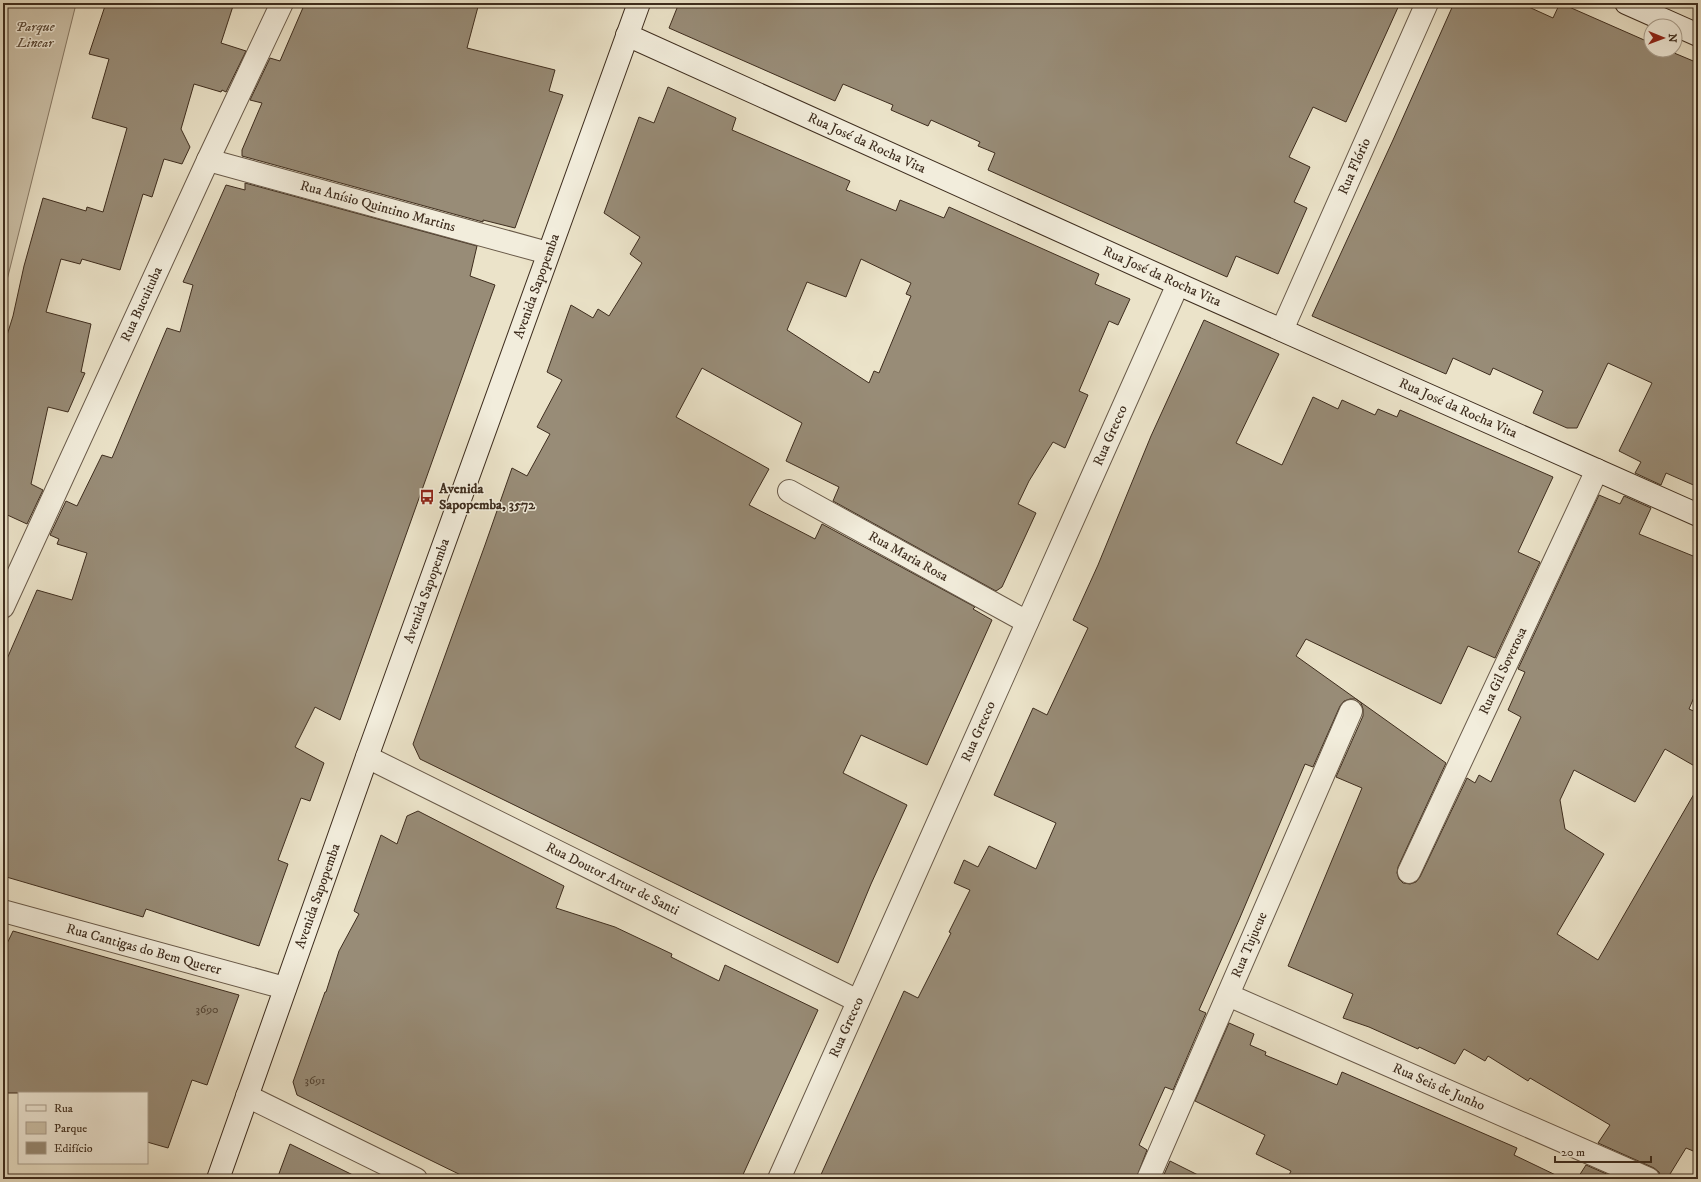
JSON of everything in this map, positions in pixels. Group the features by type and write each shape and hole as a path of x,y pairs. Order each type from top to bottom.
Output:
{"street":[{"name":"Rua Bucuituba","path":"3,607 208,160 282,3"},
{"name":"Avenida Sapopemba","path":"218,1179 367,757 639,3"},
{"name":"Rua Flório","path":"1282,330 1427,3"},
{"path":"1626,3 1698,35"},
{"name":"Rua José da Rocha Vita","path":"627,36 1178,284 1698,515"},
{"name":"Rua Anísio Quintino Martins","path":"208,160 548,253"},
{"name":"Rua Grecco","path":"779,1179 1178,284"},
{"name":"Rua Gil Soverosa","path":"1409,872 1596,470"},
{"name":"Rua Maria Rosa","path":"789,491 1027,622"},
{"name":"Rua Tujucue","path":"1148,1179 1351,711"},
{"name":"Rua Doutor Artur de Santi","path":"367,757 858,1001"},
{"name":"Rua Cantigas do Bem Querer","path":"3,911 285,988"},
{"name":"Rua Seis de Junho","path":"1228,995 1649,1179"},
{"path":"247,1096 416,1179"}],"green space":[{"name":"Parque Linear","path":"3,3 76,4 3,296"}],"building":[{"path":"106,3 234,3 221,43 246,51 226,92 222,90 221,92 194,84 181,129 190,147 182,164 164,159 152,197 143,194 120,270 82,259 80,264 61,259 46,312 91,324 81,372 85,373 68,412 48,407 31,484 43,490 27,524 3,513 3,348 13,316 24,266 43,198 86,211 87,207 103,212 127,128 92,118 109,59 89,54"},
{"path":"305,3 479,3 467,48 555,70 549,91 563,95 515,228 483,220 483,222 242,156 242,150 262,103 250,100 270,58 280,61"},
{"path":"679,3 1400,3 1346,122 1313,107 1289,157 1310,167 1294,202 1307,208 1278,274 1236,256 1227,277 988,170 995,153 978,146 980,142 931,120 928,126 891,110 893,105 843,84 835,101 669,28"},
{"path":"1454,3 1520,3 1553,18 1560,3 1643,39 1643,58 1683,58 1683,57 1698,63 1698,487 1666,473 1661,485 1635,473 1641,462 1619,451 1652,383 1608,363 1577,428 1567,428 1533,413 1543,391 1493,368 1490,375 1453,358 1446,374 1312,316"},
{"path":"668,87 736,118 732,130 850,181 846,190 896,211 900,200 944,218 949,207 1099,274 1095,284 1130,299 1118,325 1109,321 1079,391 1088,395 1065,448 1053,442 1029,481 1018,504 1036,513 1002,587 996,591 833,501 839,487 786,461 802,423 702,368 676,417 769,469 749,505 815,539 822,524 975,607 973,609 992,620 927,765 861,735 843,773 907,805 871,884 838,963 420,759 413,744 512,468 527,476 550,434 537,427 562,380 547,372 571,305 593,318 598,309 609,316 642,263 630,254 640,237 604,213 639,117 654,123","holes":["861,259 911,283 906,294 911,296 879,373 874,371 869,383 787,330 807,282 846,297"]},
{"path":"245,183 477,246 470,276 495,285 340,720 315,707 295,747 324,763 310,801 301,798 278,860 288,864 259,946 146,909 143,917 3,876 3,668 37,590 72,600 87,553 57,544 59,539 50,535 66,501 77,506 102,455 112,458 167,328 180,332 193,285 183,282 226,185 245,190"},
{"path":"1204,320 1279,354 1236,443 1282,465 1313,397 1338,409 1342,400 1375,415 1378,409 1397,417 1400,410 1553,477 1518,552 1540,562 1495,658 1468,646 1441,704 1306,639 1296,656 1446,763 1398,867 1397,873 1399,879 1403,883 1410,884 1416,882 1420,877 1467,778 1475,783 1479,775 1491,782 1521,717 1508,710 1525,672 1518,669 1599,495 1620,504 1624,496 1651,508 1639,534 1698,558 1698,688 1689,709 1698,713 1698,768 1665,749 1635,802 1574,770 1560,800 1565,829 1604,854 1557,934 1598,960 1698,787 1698,1153 1686,1148 1667,1179 1661,1179 1659,1172 1654,1168 1598,1143 1610,1125 1530,1078 1528,1081 1488,1056 1485,1061 1464,1049 1455,1064 1419,1047 1418,1049 1369,1027 1343,1018 1353,994 1288,966 1362,788 1336,777 1363,716 1361,703 1356,699 1350,699 1344,701 1340,706 1313,767 1305,764 1199,1010 1206,1013 1173,1090 1165,1087 1139,1145 1147,1150 1136,1179 819,1179 904,991 918,998 951,933 949,932 970,890 954,883 964,860 978,867 989,846 1036,869 1056,823 994,795 1033,708 1047,715 1088,628 1073,620 1098,565 1151,436"},
{"path":"418,811 564,886 556,908 615,927 672,954 671,957 719,981 725,965 818,1010 741,1179 469,1179 297,1095 293,1082 326,992 339,951 359,914 354,911 381,835 397,844 407,816"},
{"path":"13,931 239,995 207,1085 192,1080 168,1148 148,1142 148,1092 3,1093 3,952"},
{"path":"1229,1023 1254,1034 1250,1045 1266,1052 1265,1055 1337,1085 1342,1072 1517,1148 1514,1155 1564,1179 1287,1179 1291,1171 1256,1154 1265,1135 1195,1101"},
{"path":"290,1144 361,1179 277,1179"},
{"path":"1170,1161 1206,1179 1162,1179"},
{"path":"1586,1165 1618,1179 1577,1179"}],"place":[{"name":"Avenida Sapopemba, 3572","path":"427,497"}]}
